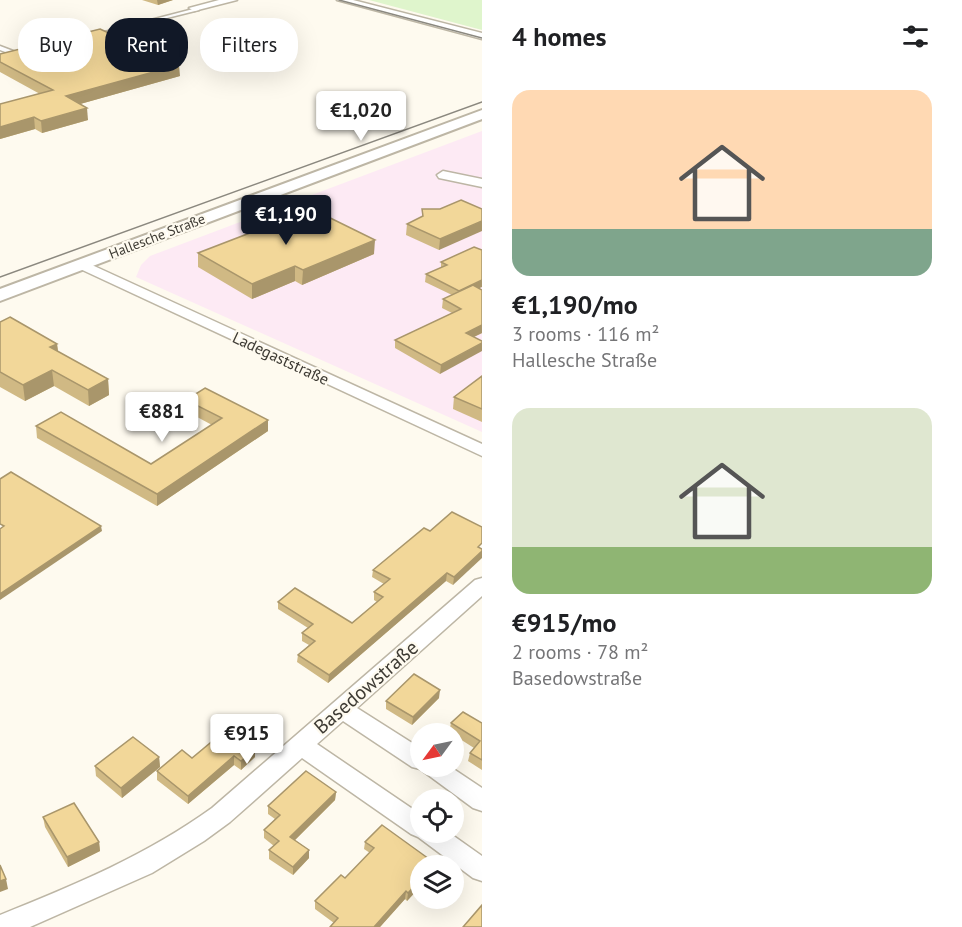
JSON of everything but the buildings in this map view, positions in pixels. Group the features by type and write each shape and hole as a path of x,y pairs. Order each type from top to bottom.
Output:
{"street":[{"path":"195,8 232,0"},
{"path":"342,0 482,36"},
{"name":"Hallesche Straße","path":"0,295 482,114"},
{"path":"443,175 482,183"},
{"name":"Ladegaststraße","path":"81,264 482,452"},
{"name":"Basedowstraße","path":"0,927 122,878 189,840 221,815 482,585"},
{"path":"342,709 410,753"},
{"path":"301,744 410,820"},
{"path":"446,777 482,801"},
{"path":"444,843 482,870"}],"lane":[{"path":"93,36 195,8"},
{"path":"0,48 18,55"},
{"path":"9,58 18,55"}],"shaded area":[{"path":"482,131 482,432 136,277 141,265 150,256"}],"green space":[{"path":"369,0 482,0 482,30"}],"tram line":[{"path":"339,0 482,38"},
{"path":"0,277 482,102"}]}
